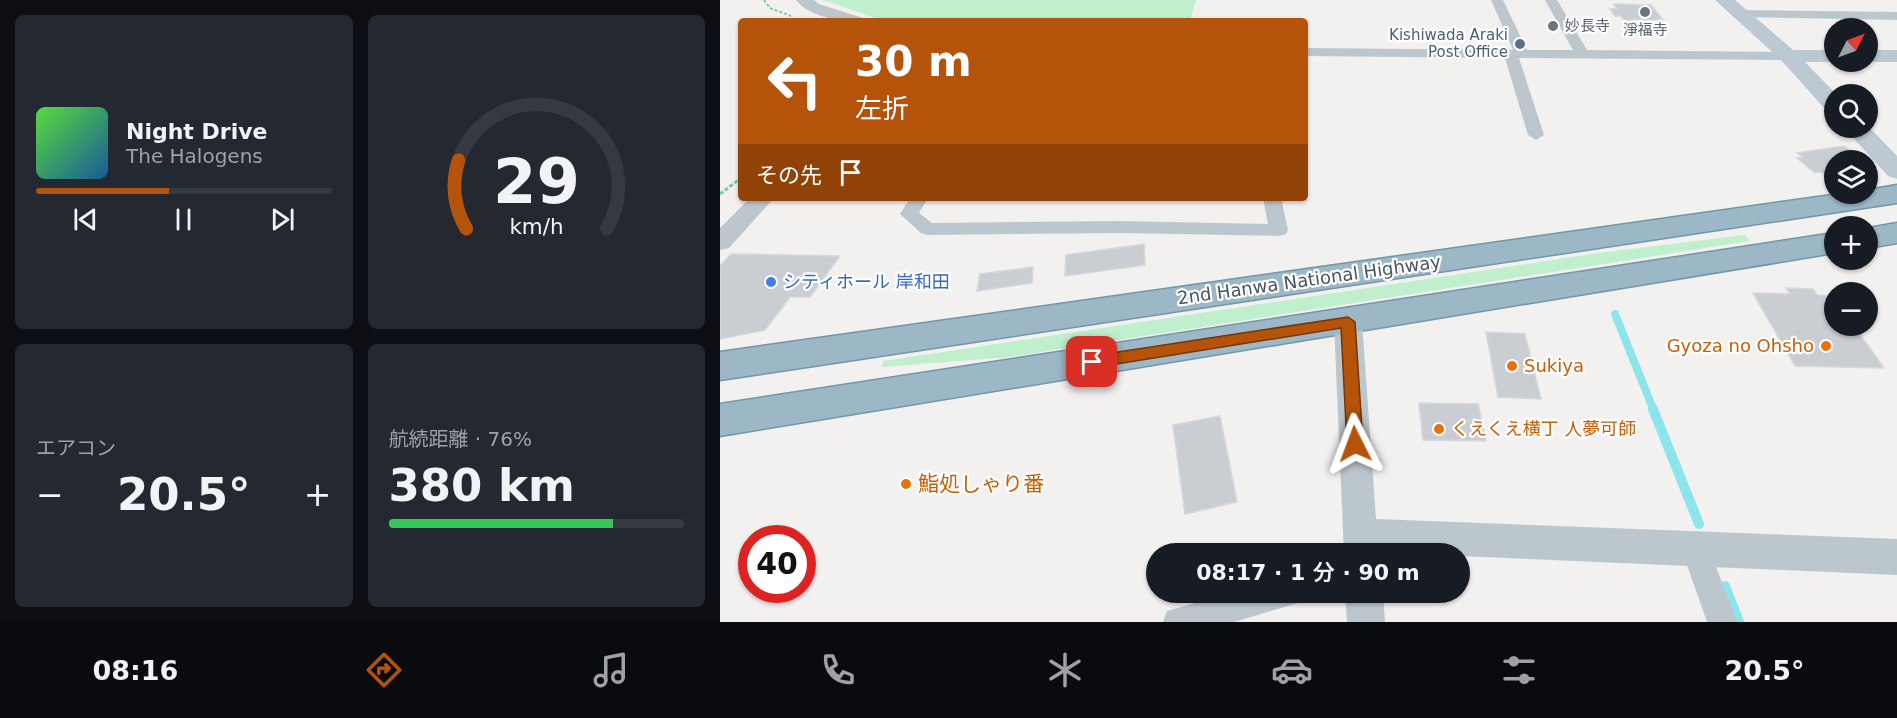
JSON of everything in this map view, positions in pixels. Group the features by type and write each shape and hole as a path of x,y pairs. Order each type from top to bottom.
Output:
{"highway":[{"name":"2nd Hanwa National Highway","path":"720,366 1897,194"},
{"path":"1878,236 1897,233"},
{"path":"720,420 1824,245"}],"main road":[{"path":"1724,0 1788,56 1824,94"},
{"path":"1788,56 1824,56"},
{"path":"1878,56 1897,56"},
{"path":"1866,138 1897,171"}],"street":[{"path":"804,0 813,7 848,18"},
{"path":"1497,0 1516,54 1536,135"},
{"path":"1551,0 1583,55"},
{"path":"1739,14 1897,16"},
{"path":"1308,52 1788,56"},
{"path":"720,243 760,201"},
{"path":"917,201 909,214 928,229 1119,227 1279,231 1273,201"},
{"path":"1348,322 1361,543"},
{"path":"1470,545 1695,548 1897,557"},
{"path":"1695,548 1722,622"},
{"path":"1178,622 1250,603"},
{"path":"1364,603 1365,622"}],"path":[{"path":"720,194 738,180"}],"green space":[{"path":"823,0 1196,0 1191,18 875,18"},
{"path":"1745,235 1750,241 1010,357 882,367 883,361 1606,252"}],"building":[{"path":"1614,4 1651,5 1663,20 1624,20 1621,16 1615,16 1610,9 1617,9"},
{"path":"1844,146 1849,150 1824,150 1824,174 1821,172 1815,173 1797,158 1803,157 1797,153"},
{"path":"1144,244 1145,265 1065,276 1066,255"},
{"name":"シティホール 岸和田","path":"731,254 840,256 810,297 790,297 765,330 720,339 720,266"},
{"path":"1033,267 1032,283 977,291 980,274"},
{"name":"Gyoza no Ohsho","path":"1786,288 1813,289 1817,295 1824,295 1824,336 1861,336 1884,368 1795,366 1753,293 1790,294"},
{"name":"Sukiya","path":"1486,332 1525,334 1541,399 1498,397"},
{"path":"1419,403 1478,404 1486,441 1423,440"},
{"path":"1220,416 1237,502 1185,514 1173,425"}],"waterway":[{"path":"1615,314 1654,411"},
{"path":"1653,409 1699,524"},
{"path":"1725,586 1739,622"}],"place":[{"name":"淨福寺","path":"1645,12"},
{"name":"妙長寺","path":"1553,26"},
{"name":"Kishiwada Araki Post Office","path":"1520,44"},
{"name":"シティホール 岸和田","path":"771,282"},
{"name":"Gyoza no Ohsho","path":"1826,346"},
{"name":"Sukiya","path":"1512,366"},
{"name":"くえくえ横丁 人夢可師","path":"1439,429"},
{"name":"鮨処しゃり番","path":"906,484"}],"route":[{"path":"1092,362 1348,322 1355,444"}]}
